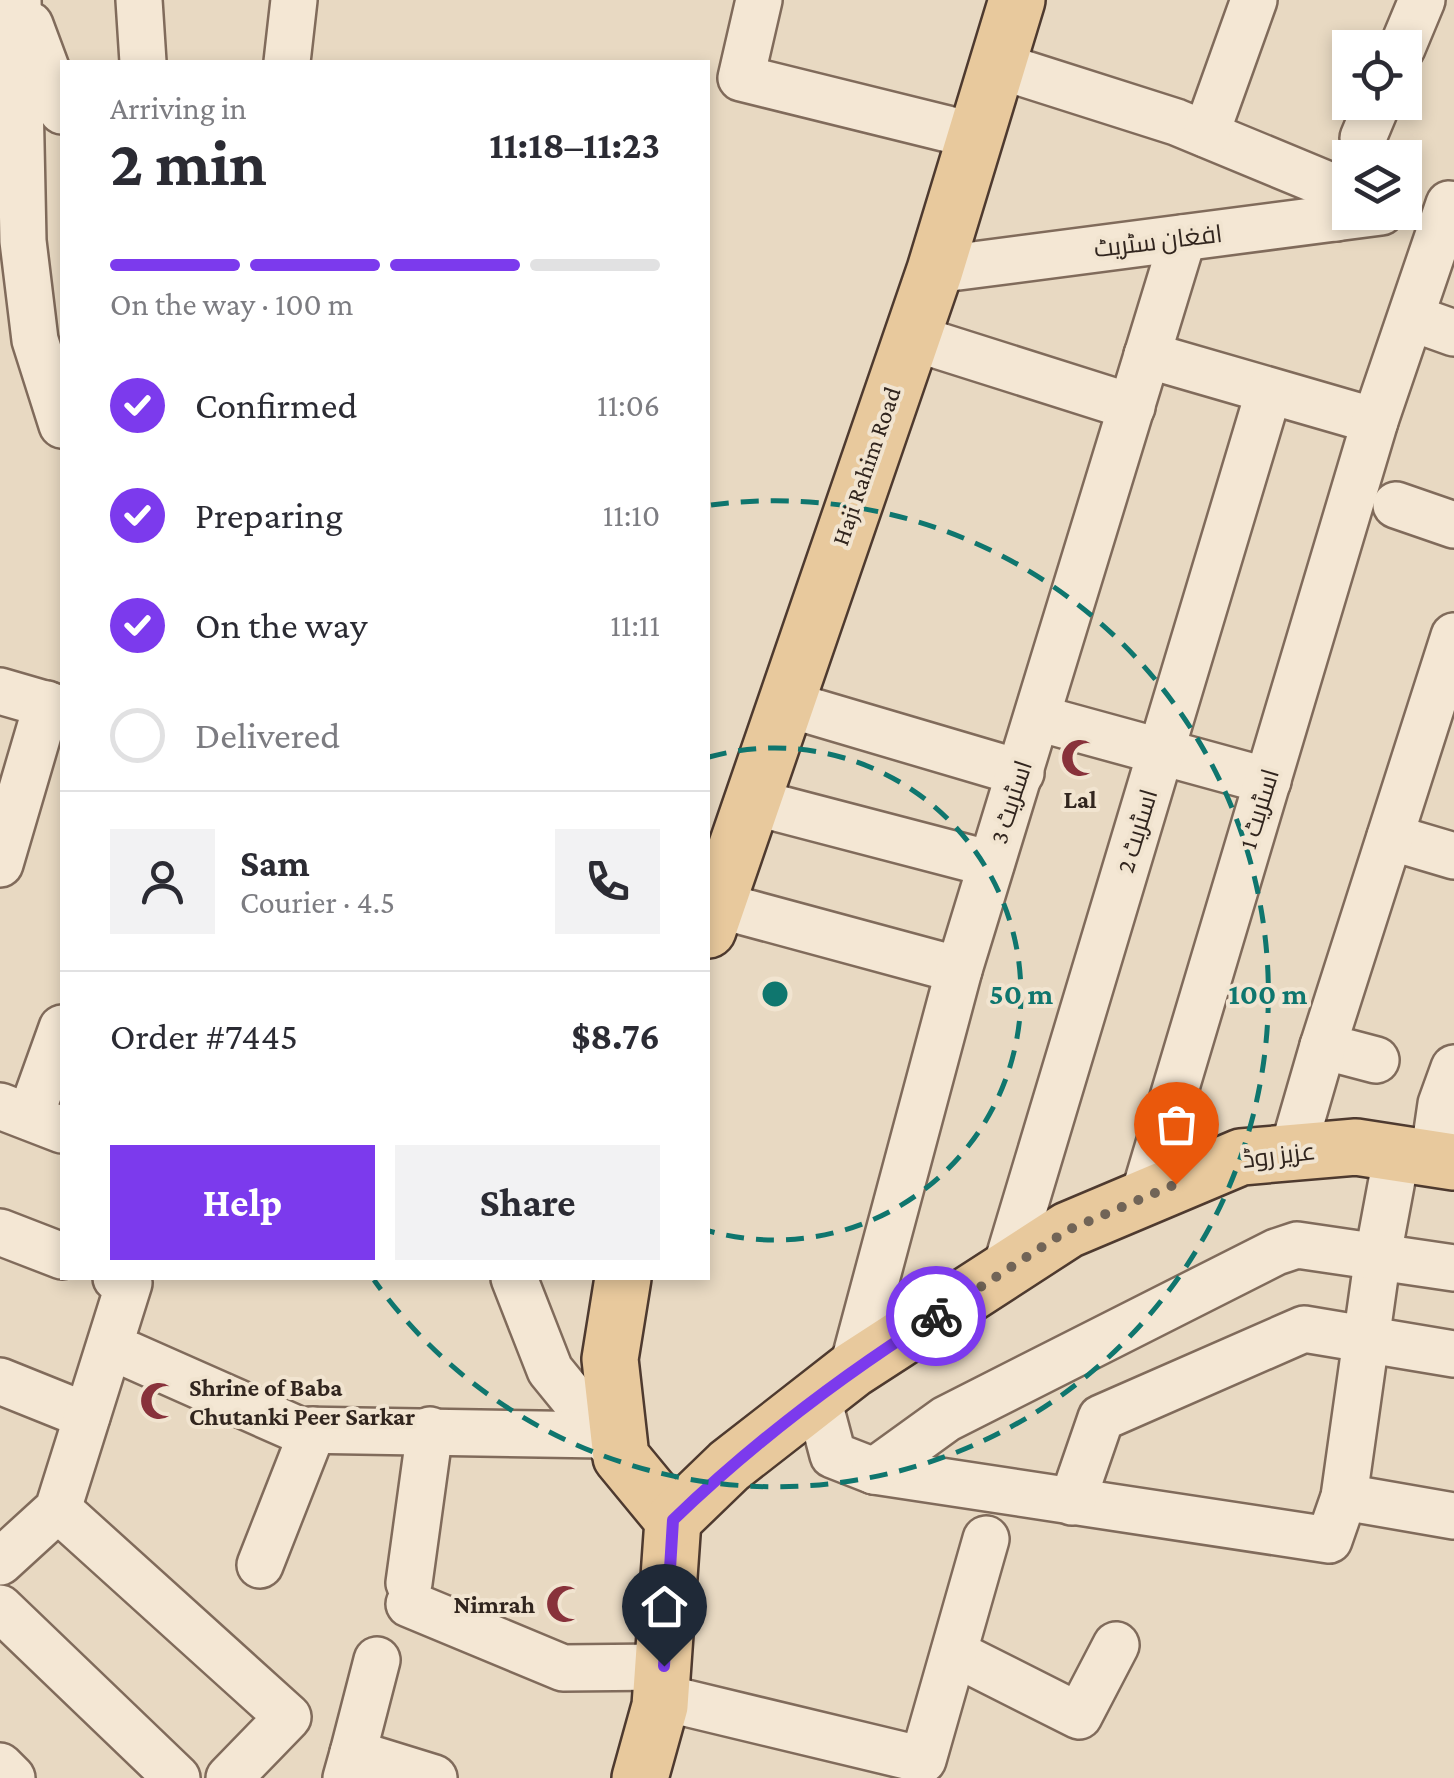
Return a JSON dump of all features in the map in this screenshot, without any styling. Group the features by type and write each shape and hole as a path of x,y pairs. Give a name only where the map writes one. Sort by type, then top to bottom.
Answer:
{"main road":[{"name":"Haji Rahim Road","path":"711,917 935,270 1018,0"},
{"name":"عزیز روڈ","path":"673,1520 730,1466 835,1382 1068,1230 1241,1156 1356,1147 1428,1158"},
{"path":"622,1280 610,1359 612,1446 673,1520 663,1682 640,1778"}],"street":[{"path":"19,0 60,106"},
{"path":"19,0 22,241 35,340 60,419"},
{"path":"139,0 143,60"},
{"path":"287,60 294,0"},
{"path":"758,0 727,62 741,78 976,136"},
{"path":"1206,134 1254,0"},
{"path":"1410,30 1422,0"},
{"path":"997,65 1176,122 1332,186"},
{"path":"1422,207 1452,203"},
{"name":"اسٹریٹ 1","path":"1143,1198 1374,421 1452,203"},
{"name":"افغان سٹریٹ","path":"935,270 1332,219"},
{"name":"اسٹریٹ 3","path":"835,1382 1184,238"},
{"path":"1412,318 1454,334"},
{"path":"911,337 1132,407"},
{"path":"1148,355 1374,421"},
{"name":"اسٹریٹ 2","path":"1005,1271 1270,391"},
{"path":"1396,505 1454,525"},
{"path":"1292,1153 1390,836 1450,659"},
{"path":"0,691 55,706 0,864"},
{"path":"784,703 1021,772"},
{"path":"1038,718 1268,781"},
{"path":"750,801 991,864"},
{"path":"1390,836 1454,856"},
{"path":"711,917 959,970"},
{"path":"31,1118 60,1034"},
{"path":"1323,1046 1376,1060"},
{"path":"835,1382 833,1455 874,1471 1329,1540 1344,1497 1378,1256 1428,1158 1454,1068"},
{"path":"0,1232 60,1255"},
{"path":"874,1471 946,1419 1276,1252 1298,1245 1454,1268"},
{"path":"0,1562 58,1509 129,1283 121,1280"},
{"path":"515,1280 550,1370 612,1446"},
{"path":"1072,1502 1101,1418 1304,1328 1454,1354"},
{"path":"130,1355 299,1430 430,1430 612,1446"},
{"path":"0,1381 87,1416"},
{"path":"260,1565 314,1430"},
{"path":"430,1430 409,1593 563,1668 663,1682 924,1760 986,1539"},
{"path":"1344,1497 1454,1516"},
{"path":"58,1509 288,1718 230,1778"},
{"path":"0,1608 177,1778"},
{"path":"954,1653 1079,1716 1116,1645"},
{"path":"378,1660 350,1766 434,1778"},
{"path":"0,1766 12,1778"}],"way so far":[{"path":"936,1316 1068,1230 1176,1184"}],"place":[{"name":"Lal","path":"1080,758"},
{"name":"Shrine of Baba Chutanki Peer Sarkar","path":"159,1401"},
{"name":"Nimrah","path":"565,1604"}],"route":[{"path":"664,1666 673,1520 730,1466 817,1395 936,1316"}]}
